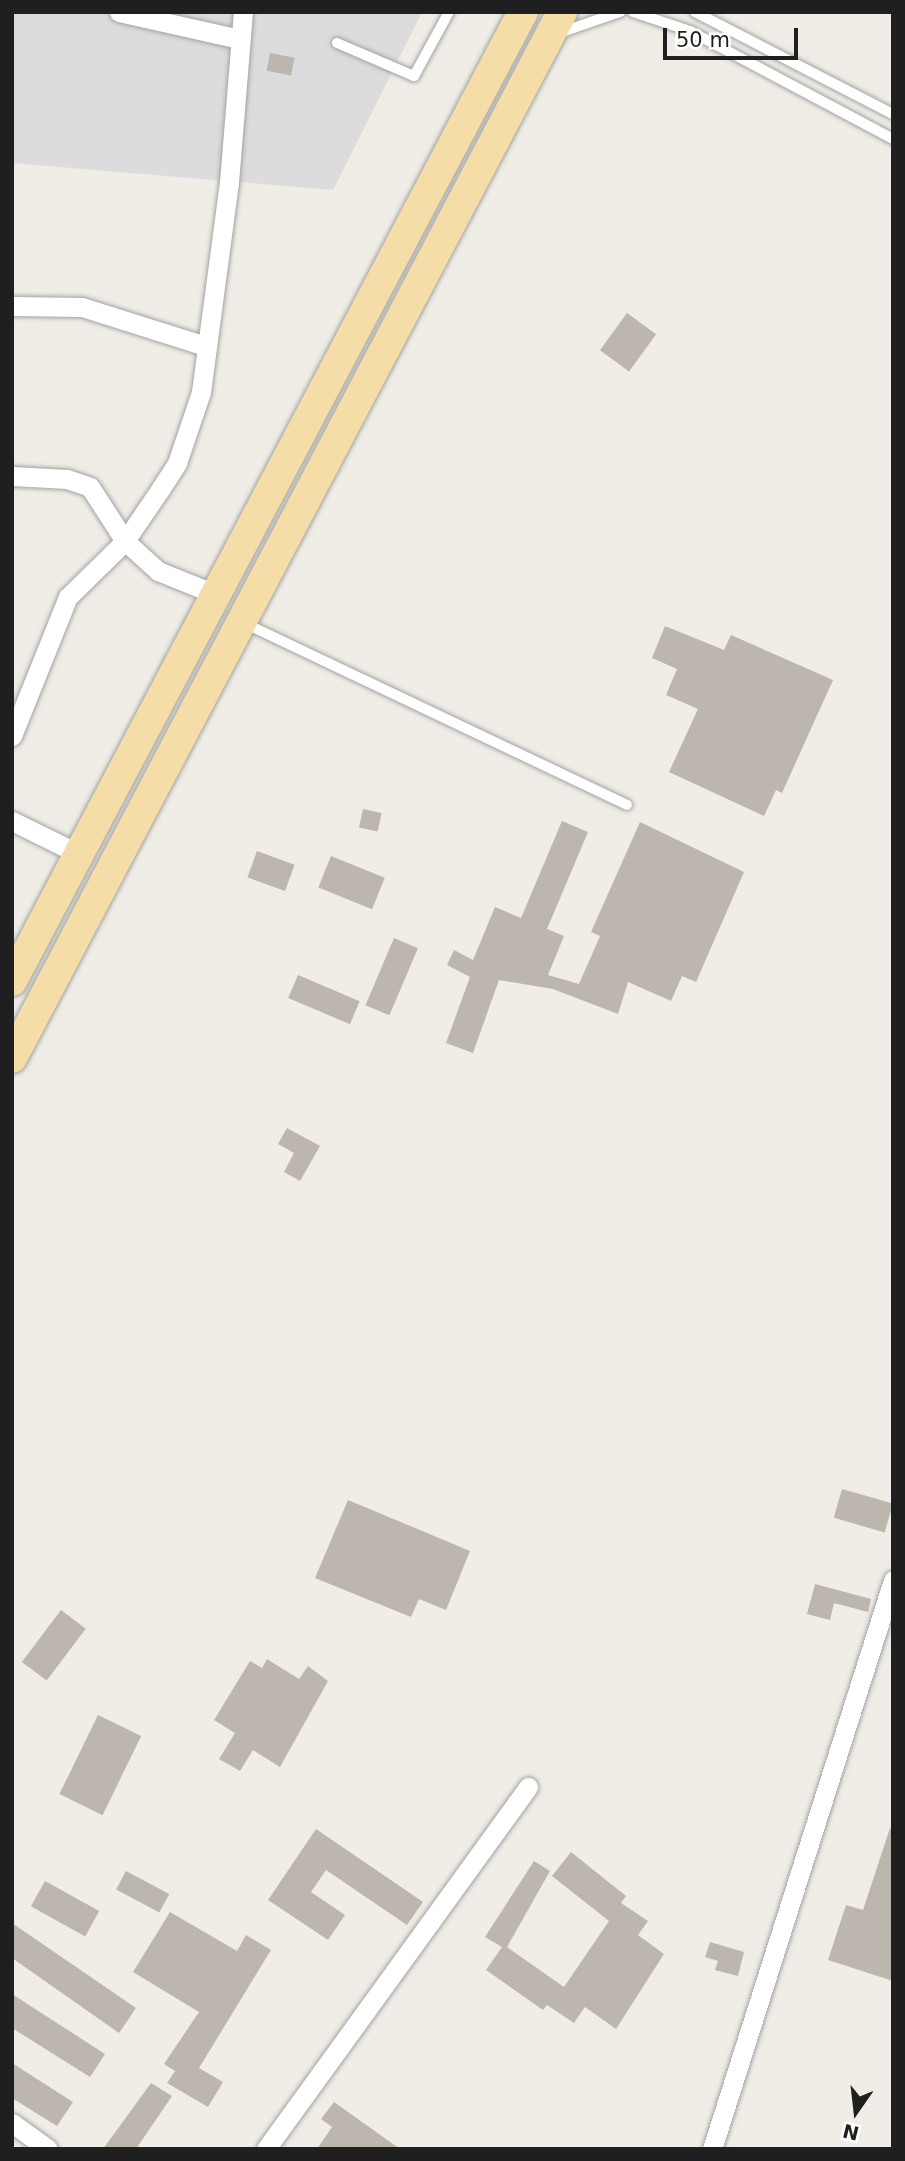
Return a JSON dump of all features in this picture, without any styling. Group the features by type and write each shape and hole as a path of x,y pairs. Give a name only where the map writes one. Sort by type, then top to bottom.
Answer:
{"main road":[{"path":"12,981 523,12"},
{"path":"12,1058 556,25"}],"street":[{"path":"119,12 156,17 240,39"},
{"path":"12,736 68,597 125,541 177,463 201,392 229,181 243,12"},
{"path":"12,306 82,307 206,346"},
{"path":"12,476 67,480 90,487 125,541 158,570 215,594"},
{"path":"12,821 79,854"},
{"path":"712,2149 893,1580"},
{"path":"266,2149 528,1787"},
{"path":"12,2123 48,2149"}],"lane":[{"path":"337,43 414,76 449,12"},
{"path":"556,25 620,12"},
{"path":"633,12 690,31 893,139"},
{"path":"695,12 893,114"},
{"path":"241,622 627,805"}],"shaded area":[{"path":"12,12 422,12 333,190 12,163"}],"building":[{"path":"270,53 295,58 291,75 267,71"},
{"path":"627,313 656,334 629,371 600,350"},
{"path":"665,626 724,650 731,635 833,680 782,793 776,790 764,816 669,772 698,709 666,695 677,669 652,658"},
{"path":"363,809 382,813 378,832 359,828"},
{"path":"562,821 588,832 547,929 564,936 548,975 579,984 600,936 591,932 640,822 744,872 696,982 682,976 671,1001 628,982 618,1014 553,989 499,980 473,1053 446,1043 470,977 447,965 454,950 473,960 495,907 521,918"},
{"path":"257,851 295,865 285,891 247,877"},
{"path":"331,856 385,878 372,909 318,888"},
{"path":"394,938 418,948 389,1015 365,1005"},
{"path":"298,975 360,1001 350,1024 288,998"},
{"path":"287,1128 320,1146 300,1181 284,1172 294,1153 278,1144"},
{"path":"842,1489 893,1504 885,1532 834,1518"},
{"path":"348,1500 470,1551 446,1610 419,1599 411,1617 315,1578"},
{"path":"815,1584 871,1599 868,1612 834,1603 830,1620 807,1614"},
{"path":"61,1610 86,1629 47,1681 22,1662"},
{"path":"267,1659 299,1679 308,1666 328,1681 280,1767 253,1750 240,1771 219,1759 235,1733 214,1720 250,1661 262,1668"},
{"path":"98,1715 141,1736 103,1815 59,1794"},
{"path":"890,1828 893,1829 893,1981 828,1960 846,1905 863,1910"},
{"path":"316,1829 423,1902 407,1925 326,1870 311,1892 345,1915 328,1940 268,1900"},
{"path":"571,1852 626,1896 621,1903 648,1921 638,1935 664,1954 616,2029 585,2007 574,2023 547,2005 543,2010 486,1970 502,1947 485,1937 534,1861 550,1871 507,1947 564,1987 609,1921 552,1876"},
{"path":"126,1871 169,1894 159,1913 116,1890"},
{"path":"45,1881 99,1911 85,1936 31,1906"},
{"path":"170,1912 237,1951 246,1935 271,1950 199,2068 223,2082 208,2107 167,2083 175,2071 164,2064 199,2012 133,1972"},
{"path":"12,1923 136,2008 119,2033 12,1958"},
{"path":"710,1942 744,1952 738,1976 715,1970 718,1961 705,1957"},
{"path":"12,1994 105,2054 90,2077 12,2028"},
{"path":"12,2063 73,2102 57,2126 12,2098"},
{"path":"151,2083 172,2096 136,2149 103,2149"},
{"path":"334,2102 400,2149 317,2149 332,2127 321,2119"}]}
